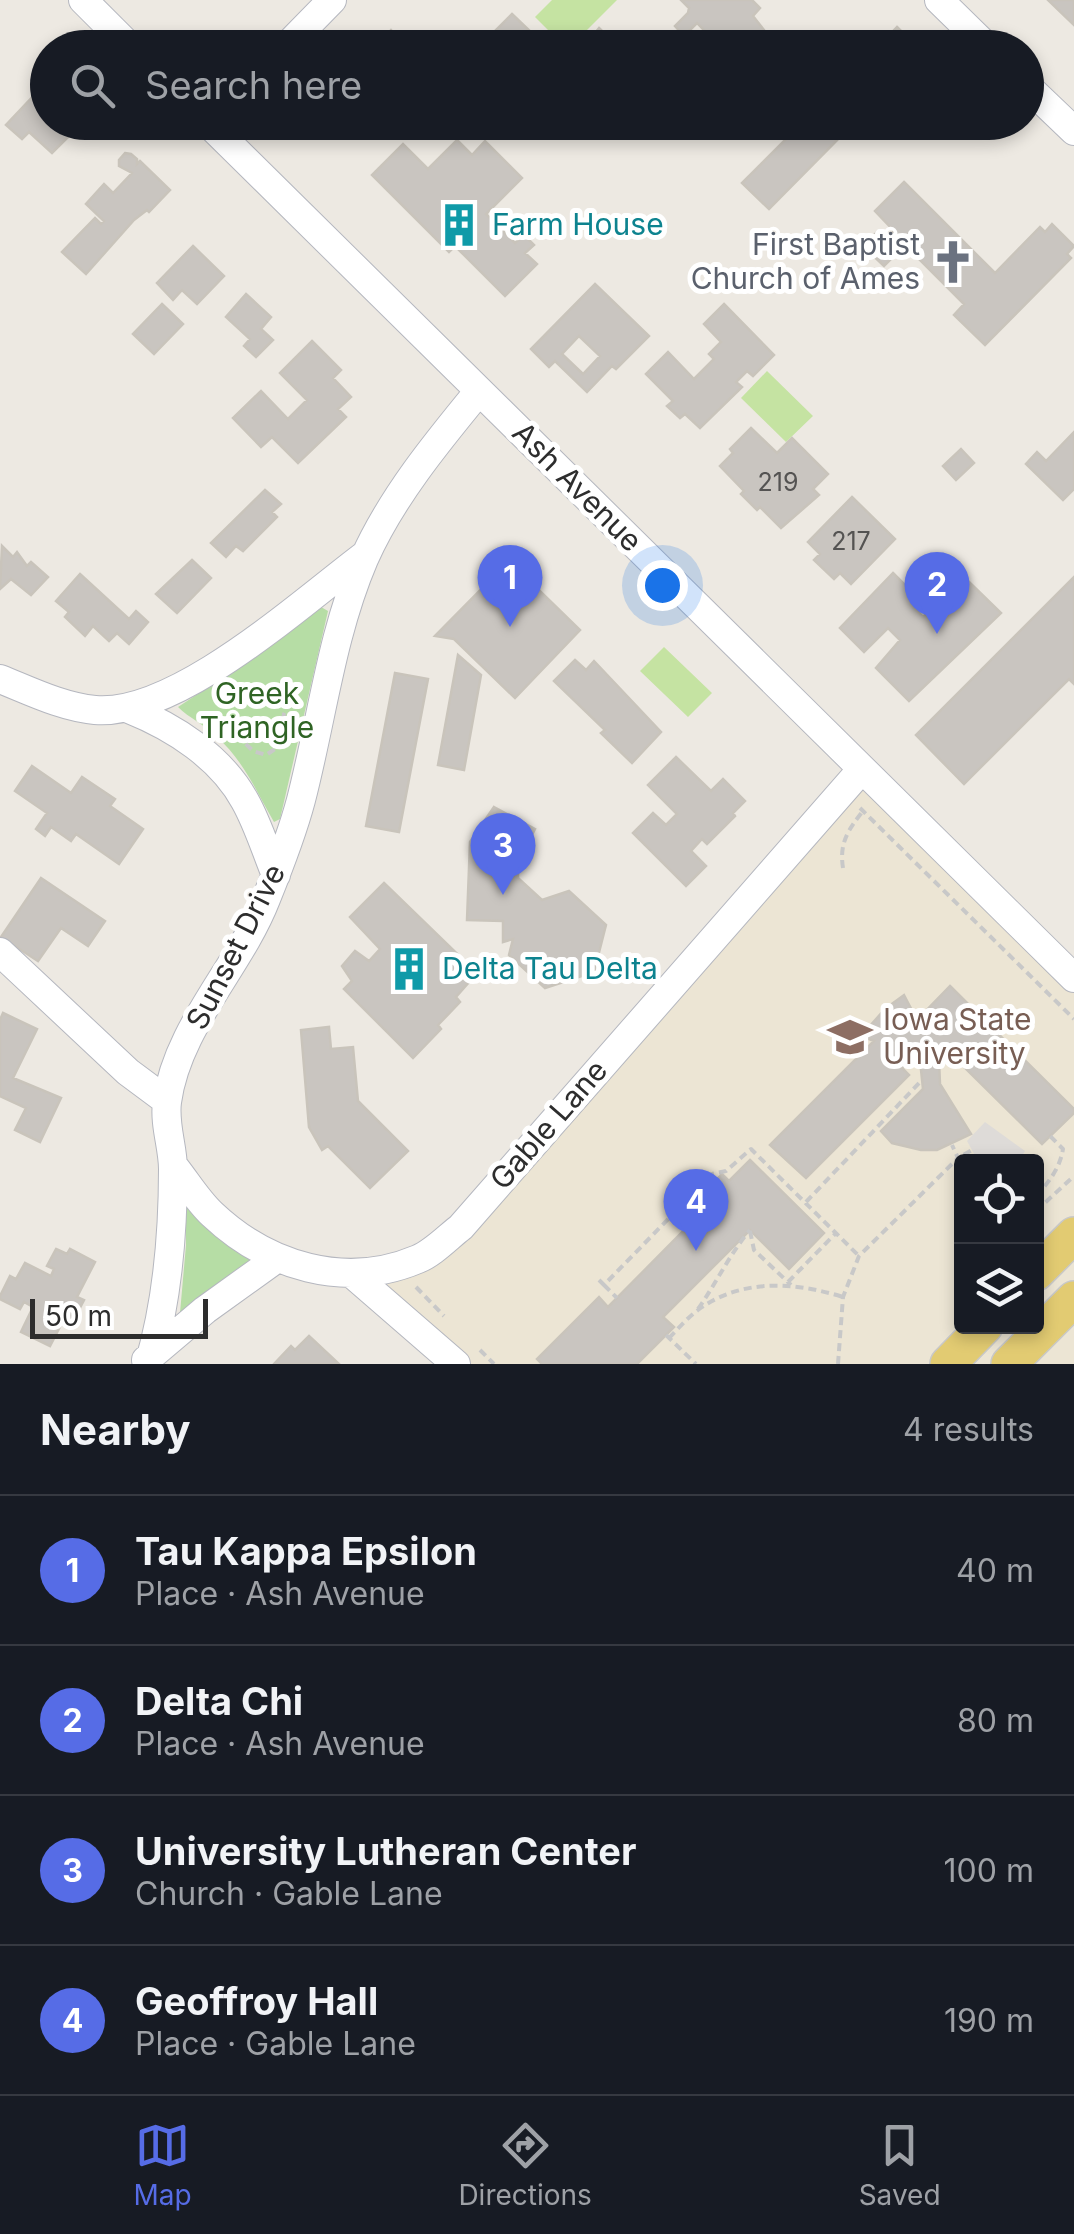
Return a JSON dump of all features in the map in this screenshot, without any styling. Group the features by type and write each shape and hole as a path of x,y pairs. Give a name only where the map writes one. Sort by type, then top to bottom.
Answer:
{"main road":[{"path":"1044,1266 1074,1235"},
{"path":"1009,1364 1074,1299"},
{"path":"948,1364 976,1334"}],"street":[{"path":"83,0 113,30"},
{"path":"303,30 332,0"},
{"path":"939,0 970,30"},
{"path":"1044,102 1074,131"},
{"name":"Ash Avenue","path":"227,140 1074,978"},
{"name":"Sunset Drive","path":"147,1361 165,1280 173,1166 166,1134 167,1102 180,1059 248,937 276,875 301,800 340,626 366,554 428,455 479,391"},
{"path":"0,679 68,705 95,710 129,709 159,698 220,662 366,554"},
{"path":"129,709 165,724 220,768 245,800 276,875"},
{"name":"Gable Lane","path":"173,1166 210,1212 241,1239 276,1259 326,1273 351,1273 381,1271 421,1258 461,1227 862,769"},
{"path":"0,952 128,1072 167,1102"},
{"path":"147,1361 205,1310 276,1259"},
{"path":"351,1273 463,1353"}],"path":[{"path":"221,692 247,684 288,704"},
{"path":"187,739 204,717 234,729 253,751 266,755 278,747 293,697"},
{"path":"854,802 1074,1018"},
{"path":"843,868 840,852 847,831 863,811"},
{"path":"806,1202 922,1080"},
{"path":"1044,1188 1062,1158 1063,1149 1050,1136"},
{"path":"952,1144 957,1154"},
{"path":"618,1298 601,1283 712,1174 726,1171 750,1150 859,1256"},
{"path":"967,1154 972,1150"},
{"path":"838,1364 843,1297 859,1256 954,1166"},
{"path":"1044,1206 1074,1176"},
{"path":"696,1364 668,1337 698,1310 722,1274 728,1257 750,1230 754,1250 789,1284"},
{"path":"789,1284 837,1232"},
{"path":"400,1265 456,1328"},
{"path":"698,1310 738,1290 789,1284 843,1297"},
{"path":"463,1353 494,1364"}],"shaded area":[{"name":"Iowa State University","path":"862,769 1074,978 1074,1364 456,1364 351,1273 421,1258"},
{"path":"985,1122 1025,1151 974,1154 967,1141"}],"green space":[{"path":"552,0 617,0 587,30 548,30 535,17"},
{"path":"767,371 813,416 786,442 741,398"},
{"name":"Greek Triangle","path":"321,607 328,611 280,819 274,822 226,746 178,707 275,643"},
{"path":"664,647 712,693 688,717 640,671"},
{"path":"185,1202 253,1259 184,1315 180,1313"}],"building":[{"path":"681,0 752,0 760,8 753,16 764,30 704,30 697,23 690,30 679,30 675,26 689,8"},
{"path":"1048,0 1074,0 1074,25"},
{"path":"512,14 529,30 496,30"},
{"path":"30,100 30,133 22,139 6,125"},
{"path":"38,140 65,140 52,153"},
{"name":"Farm House","path":"457,140 472,155 485,141 522,178 486,214 515,243 524,235 534,245 525,253 537,264 505,296 455,246 449,252 372,175 403,144 428,169"},
{"path":"785,140 837,140 769,209 742,183"},
{"path":"125,153 137,159 137,164 140,161 170,190 149,212 134,220 86,274 62,252 95,218 101,224 104,221 86,204 104,184 113,193 132,173 119,166"},
{"name":"First Baptist Church of Ames","path":"904,182 995,273 1040,227 1045,232 1052,224 1074,246 1067,254 1071,258 985,345 954,315 964,304 905,245 884,266 863,246 877,232 885,240 894,231 875,211"},
{"path":"193,246 224,276 197,304 182,290 173,300 157,283"},
{"path":"595,284 649,336 587,392 555,361 549,367 531,349","holes":["579,336 600,356 583,374 562,354"]},
{"path":"246,294 271,317 261,329 273,340 256,357 244,346 250,339 226,317"},
{"path":"162,304 183,324 154,354 133,334"},
{"path":"724,304 774,355 753,376 747,371 736,382 742,387 700,428 685,414 680,418 667,406 673,401 646,374 668,352 694,379 714,359 709,354 721,342 704,324"},
{"path":"312,341 341,370 333,378 351,397 338,409 346,417 298,463 272,437 261,447 233,418 261,391 288,419 307,400 280,373"},
{"path":"751,428 777,453 792,438 828,474 813,489 819,495 781,528 741,494 744,491 720,466"},
{"path":"1074,432 1074,489 1063,500 1026,464 1037,452 1046,461"},
{"path":"961,449 974,463 956,480 943,466"},
{"path":"265,490 281,504 272,512 277,517 243,551 236,546 226,557 211,543"},
{"path":"852,497 895,539 851,584 840,573 834,579 814,560 820,554 808,542"},
{"path":"2,546 13,557 17,552 27,566 31,562 48,577 31,595 11,579 0,589"},
{"path":"192,560 211,578 177,613 156,594"},
{"path":"509,561 580,630 515,698 454,639 435,636"},
{"path":"893,573 918,598 911,605 923,617 963,576 1001,613 909,701 876,668 900,640 888,628 864,652 840,628"},
{"path":"80,574 129,619 136,611 148,622 129,644 117,633 109,641 93,626 85,636 65,617 69,612 56,601"},
{"path":"1074,577 1074,684 1069,679 964,784 916,735"},
{"path":"458,655 481,675 464,770 438,765"},
{"path":"575,660 586,670 594,661 661,732 632,763 601,733 605,730 554,681"},
{"path":"395,673 428,679 399,832 366,826"},
{"path":"676,757 711,791 723,779 745,801 707,844 702,839 691,851 706,866 686,886 633,833 653,813 666,825 677,814 648,785"},
{"path":"32,766 71,793 82,777 115,799 110,806 143,829 119,864 76,834 71,841 51,827 45,836 36,829 47,813 15,791"},
{"path":"494,807 535,829 518,862 518,878 542,900 569,891 606,925 594,972 545,988 509,955 513,939 503,942 503,921 467,920 470,842"},
{"path":"41,878 105,921 88,946 61,928 38,961 1,937"},
{"name":"Delta Tau Delta","path":"384,883 477,973 456,997 460,1002 438,1025 441,1029 413,1058 344,989 352,981 342,966 355,951 369,961 380,949 350,917"},
{"path":"950,986 1074,1109 1042,1144 948,1051 939,1060 940,1084 971,1134 937,1150 892,1143 881,1131 923,1089 919,1050 902,1068 909,1075 806,1178 770,1145 874,1041 861,1036 885,1009 904,995 917,1020"},
{"path":"3,1013 37,1029 13,1078 61,1098 40,1142 15,1130 26,1108 0,1096"},
{"path":"329,1027 331,1049 353,1047 358,1101 408,1151 370,1188 328,1146 322,1150 309,1127 301,1030"},
{"path":"750,1160 824,1233 789,1269 750,1230 663,1317 674,1327 637,1364 542,1364 537,1359 599,1297 608,1307 706,1208 697,1200 722,1174 729,1181"},
{"path":"56,1249 67,1254 70,1249 95,1262 77,1297 84,1300 73,1321 65,1317 50,1346 21,1332 33,1307 24,1302 20,1309 0,1296 10,1276 16,1279 25,1263 51,1276 54,1269 47,1266"},
{"path":"309,1336 339,1364 274,1364 291,1346 295,1350"}],"place":[{"name":"Farm House","path":"459,225"},
{"name":"First Baptist Church of Ames","path":"953,262"},
{"name":"Tau Kappa Epsilon","path":"510,627"},
{"name":"Delta Chi","path":"937,634"},
{"name":"University Lutheran Center","path":"503,895"},
{"name":"Delta Tau Delta","path":"409,969"},
{"name":"Iowa State University","path":"850,1037"},
{"name":"Geoffroy Hall","path":"696,1251"}]}
